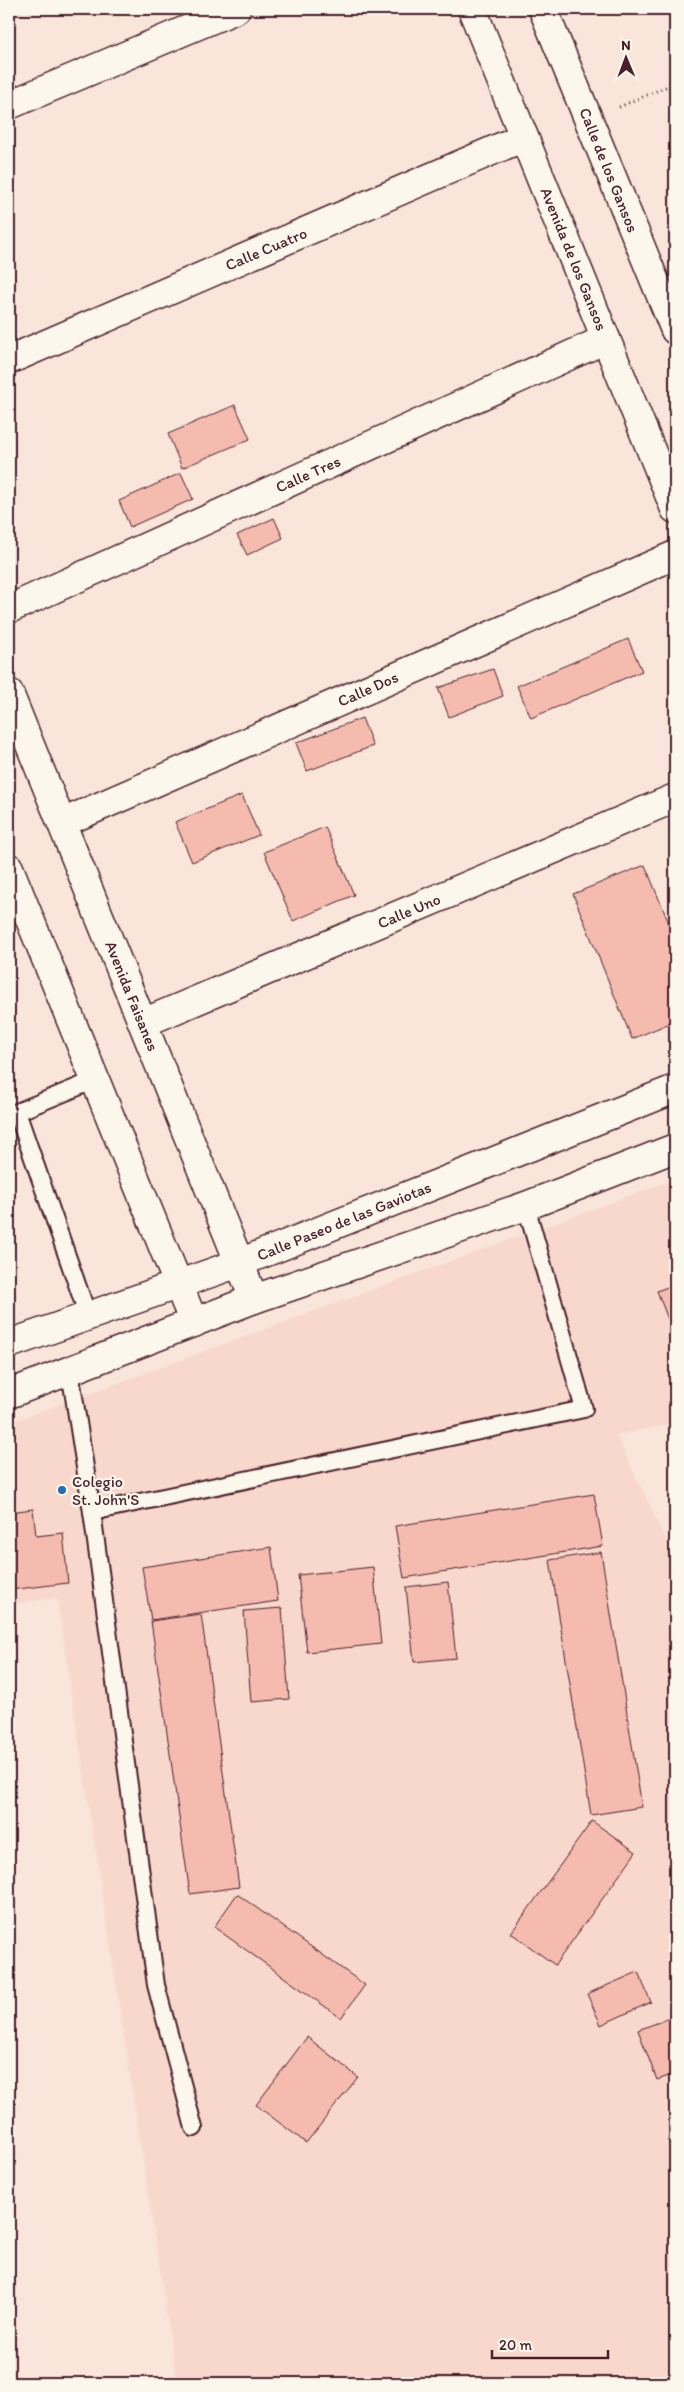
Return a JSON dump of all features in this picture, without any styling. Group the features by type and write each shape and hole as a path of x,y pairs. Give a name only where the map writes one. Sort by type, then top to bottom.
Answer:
{"street":[{"path":"9,105 236,9"},
{"name":"Avenida de los Gansos","path":"472,9 675,509"},
{"name":"Calle de los Gansos","path":"543,9 675,330"},
{"name":"Calle Cuatro","path":"9,360 524,138"},
{"name":"Calle Tres","path":"9,609 606,338"},
{"name":"Calle Dos","path":"62,823 675,555"},
{"name":"Avenida Faisanes","path":"9,693 254,1299"},
{"name":"Calle Uno","path":"142,1023 675,798"},
{"path":"9,868 15,900 95,1080 194,1323"},
{"name":"Calle Paseo de las Gaviotas","path":"9,1344 239,1263 675,1089"},
{"path":"9,1394 70,1372 254,1299 526,1206 675,1148"}],"lane":[{"path":"88,1316 17,1112 95,1080"},
{"path":"92,1512 584,1409 526,1206"},
{"path":"70,1372 92,1512 156,1985 194,2128"}],"path":[{"path":"589,120 675,83"}],"shaded area":[{"path":"675,1179 675,1423 616,1435 675,1559 675,2383 177,2383 57,1598 9,1604 9,1423"}],"building":[{"path":"235,405 250,439 182,468 168,434"},
{"path":"181,473 193,499 130,527 119,501"},
{"path":"274,518 283,538 247,555 237,535"},
{"path":"628,639 642,671 531,718 517,686"},
{"path":"493,669 503,696 449,717 438,688"},
{"path":"362,718 373,746 307,771 296,743"},
{"path":"242,795 259,835 192,862 175,822"},
{"path":"325,827 354,895 293,921 264,852"},
{"path":"645,865 675,938 675,1021 632,1039 573,894"},
{"path":"675,1284 675,1337 657,1291"},
{"path":"594,1494 603,1546 404,1578 395,1526"},
{"path":"33,1509 36,1536 63,1533 68,1583 9,1590 9,1512"},
{"path":"271,1547 278,1601 151,1620 142,1567"},
{"path":"601,1552 642,1807 591,1815 550,1560"},
{"path":"373,1567 381,1644 307,1652 298,1575"},
{"path":"448,1582 456,1658 414,1662 406,1587"},
{"path":"282,1608 289,1699 251,1702 244,1611"},
{"path":"201,1614 239,1887 190,1894 151,1621"},
{"path":"592,1821 636,1852 555,1965 511,1933"},
{"path":"237,1894 365,1985 341,2018 214,1927"},
{"path":"638,1972 651,2002 601,2025 587,1994"},
{"path":"675,2016 675,2074 657,2080 638,2030"},
{"path":"307,2037 358,2077 306,2143 256,2105"}],"place":[{"name":"Colegio St. John'S","path":"62,1490"}]}
